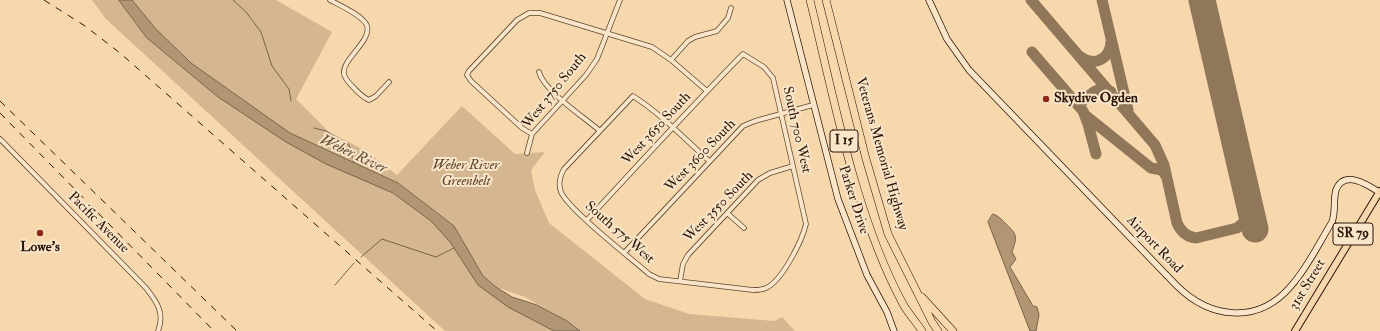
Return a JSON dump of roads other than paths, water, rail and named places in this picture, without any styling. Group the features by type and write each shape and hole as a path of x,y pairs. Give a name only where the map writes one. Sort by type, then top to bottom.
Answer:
{"highway":[{"name":"Veterans Memorial Highway","path":"810,0 849,161 872,232 890,278 904,305 922,331"},
{"name":"Veterans Memorial Highway","path":"826,0 866,159 888,234 916,291 938,331"},
{"path":"916,291 952,331"},
{"path":"904,305 918,331"}],"main road":[{"name":"31st Street","path":"1295,331 1379,191"}],"street":[{"path":"330,0 363,19 367,26 367,34 345,67 344,74 347,81 363,98 369,100 376,96 389,82"},
{"name":"West 3750 South","path":"527,153 532,134 586,75 597,58 620,0"},
{"name":"Parker Drive","path":"787,0 838,198 851,237 894,331"},
{"name":"Airport Road","path":"929,0 946,39 969,70 1176,285 1198,304 1225,313 1255,310 1272,302 1292,286 1332,222 1336,213 1336,190 1340,185 1345,181 1353,179 1379,191"},
{"path":"671,60 688,41 694,37 717,31 728,18 731,8"},
{"path":"532,134 522,128 471,81 468,76 469,71 517,20 529,13 540,13 652,47 671,60 707,91"},
{"name":"West 3650 South","path":"587,220 743,54"},
{"name":"South 700 West","path":"743,54 764,67 773,78 806,224 803,235 778,279 766,288"},
{"path":"538,72 541,80 600,131 633,96 649,106 709,161"},
{"name":"West 3600 South","path":"624,253 742,126 813,105"},
{"name":"South 575 West","path":"600,131 564,169 560,178 560,192 567,202 649,274 659,279 753,290 766,288"},
{"name":"Pacific Avenue","path":"0,139 146,288 159,305 162,321 158,331"},
{"name":"West 3550 South","path":"680,281 683,264 688,255 758,180 770,172 793,166"},
{"path":"727,213 744,228"}],"waterway":[{"path":"233,0 246,12 261,32 272,66 289,89 291,101"},
{"name":"Weber River","path":"314,128 326,131 349,145 354,163"},
{"path":"361,257 382,239 436,257 454,248"},
{"path":"335,285 354,263"}],"railway":[{"path":"44,0 85,26 120,53 437,331"},
{"path":"0,101 237,331"},
{"path":"0,113 214,331"}],"place":[{"name":"Skydive Ogden","path":"1046,99"},
{"name":"Lowe's","path":"40,233"}],"park label":[{"name":"Weber River Greenbelt","path":"466,174"}]}
